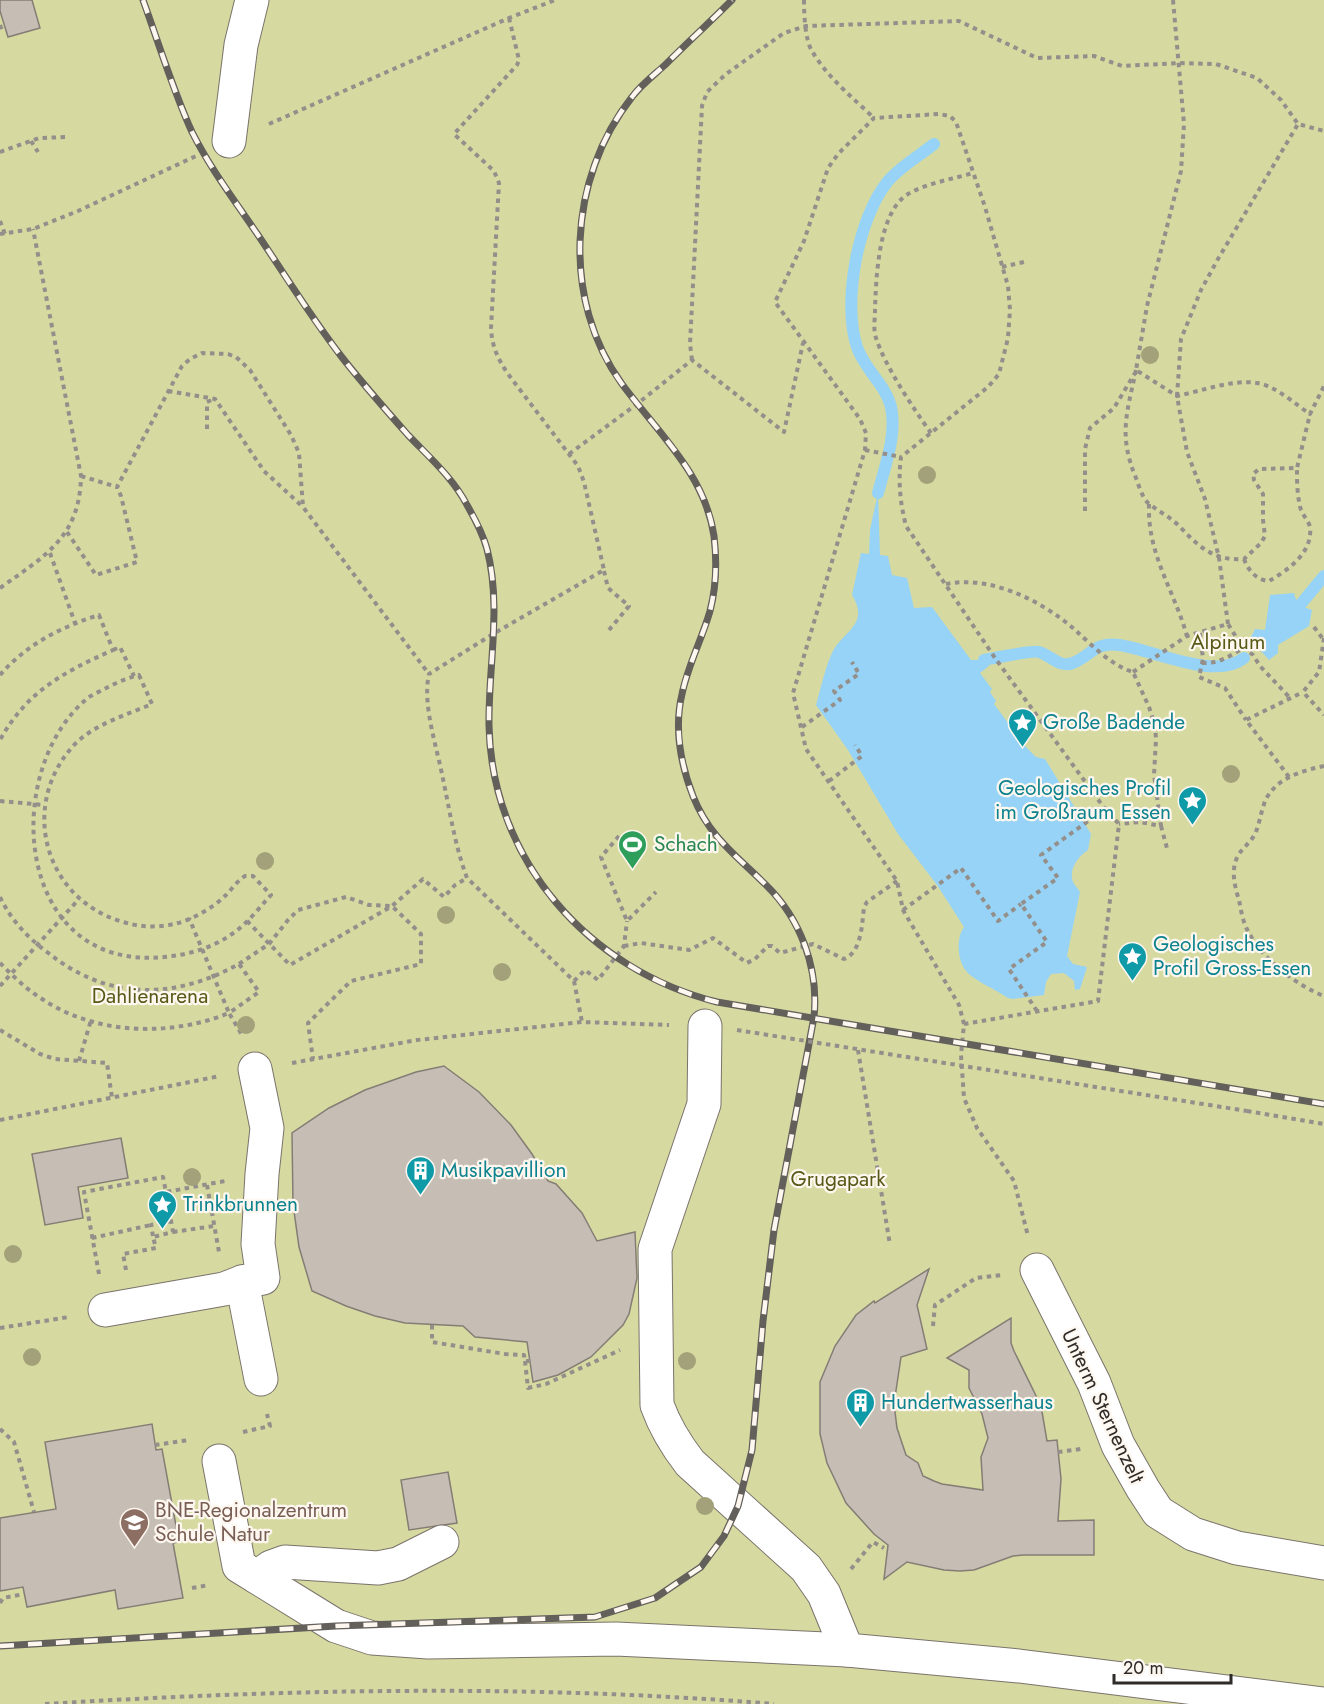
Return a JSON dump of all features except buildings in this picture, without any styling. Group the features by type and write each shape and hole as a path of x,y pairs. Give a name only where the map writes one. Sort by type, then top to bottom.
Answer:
{"lane":[{"path":"229,141 241,45 252,0"},
{"path":"721,1028 704,1104 655,1249 657,1405 664,1424 690,1463 806,1568 824,1594 847,1650"},
{"path":"119,1307 263,1278 258,1244 267,1128 255,1069"},
{"name":"Unterm Sternenzelt","path":"1037,1270 1094,1383 1118,1444 1158,1512 1193,1534 1237,1548 1324,1563"},
{"path":"233,1285 261,1379"},
{"path":"219,1461 239,1566 336,1626 372,1638 428,1642 616,1639 847,1650 1019,1666 1322,1704"},
{"path":"257,1577 271,1567 285,1562 378,1568 398,1564 442,1542"}],"path":[{"path":"457,42 555,0"},
{"path":"804,0 811,50 835,79 874,118"},
{"path":"1173,0 1184,123 1181,171 1147,306 1126,422 1127,457 1149,504 1174,520 1196,543 1219,558 1244,559 1265,536 1263,494 1253,474 1258,469 1297,468"},
{"path":"509,18 519,60 517,65 454,134 494,171 499,183 492,345 508,374 578,466 584,482 608,588 629,606 609,630"},
{"path":"803,342 784,432 692,360 690,344 702,106 707,92 726,74 784,33 806,26 959,21 1037,58 1094,56 1122,66 1216,64 1257,78 1281,100 1298,124 1324,131"},
{"path":"933,1326 935,1305 976,1278 1037,1270 1014,1181 977,1128 964,1098 961,1055 964,1024 959,1005 903,910 897,881 806,749 793,693 865,450 866,433 845,396 775,302 804,241 828,168 838,154 874,118 939,114 950,116 956,122 1008,286 1010,310 1008,338 999,374 988,387 902,458 899,490 906,526 995,658 1119,824 1098,1001 964,1024"},
{"path":"1291,699 1244,647 1228,624 1219,558 1205,499 1187,452 1177,396 1180,339 1186,324 1218,259 1298,124"},
{"path":"0,152 39,138 68,137"},
{"path":"31,141 38,152"},
{"path":"931,433 897,379 875,335 876,282 883,239 894,207 907,195 973,173"},
{"path":"0,220 5,234"},
{"path":"0,588 50,553 67,532 81,495 81,476 33,229"},
{"path":"1002,267 1028,261"},
{"path":"117,487 182,366 202,353 228,354 250,370 291,435 299,453 303,507"},
{"path":"569,454 692,360"},
{"path":"1136,370 1177,396 1234,384 1258,383 1276,391 1310,414"},
{"path":"1085,511 1085,449 1090,428 1114,408 1136,370"},
{"path":"1244,559 1247,568 1257,577 1269,581 1288,570 1305,551 1310,529 1300,508 1297,468 1310,414 1324,386"},
{"path":"168,391 215,399 264,471 303,507 429,674"},
{"path":"207,429 207,402 215,399"},
{"path":"865,450 902,458"},
{"path":"67,532 96,575 137,562 117,487 81,476"},
{"path":"1149,504 1152,542 1159,566 1176,603 1187,636"},
{"path":"50,553 75,623"},
{"path":"582,1022 574,981 467,878 461,861 426,686 429,674 604,570"},
{"path":"945,584 961,580 971,581 987,584 1020,596 1052,613 1120,666 1132,672 1155,725 1154,775 1161,826 1168,852"},
{"path":"0,675 15,658 47,636 99,615 113,650"},
{"path":"1132,672 1187,636 1228,624"},
{"path":"1246,720 1303,692 1319,672 1324,639 1314,627"},
{"path":"1200,633 1199,677 1225,688 1289,777"},
{"path":"0,740 12,718 39,690 76,667 120,646 134,676"},
{"path":"1201,665 1226,659 1244,647"},
{"path":"802,727 840,700 834,691 859,674 852,662"},
{"path":"50,914 85,942 100,950 125,957 151,958 203,949 233,933 271,895 250,875 238,880 225,896 207,910 176,924 154,927 134,926 105,916 79,899 65,883 48,851 44,805 54,776 61,762 76,743 92,731 152,704 139,675 75,705"},
{"path":"1303,692 1323,712"},
{"path":"829,781 862,756 855,745"},
{"path":"1324,766 1294,773 1279,783 1266,799 1254,836 1237,856 1234,869 1235,887 1246,930 1264,954 1287,974 1324,996"},
{"path":"14,814 17,793"},
{"path":"0,801 44,805"},
{"path":"903,910 961,868 998,921 1058,878 1041,855 1105,808"},
{"path":"1119,824 1140,822 1161,826"},
{"path":"574,981 585,970 598,980 624,946 627,921 601,857 619,836"},
{"path":"247,920 290,965 392,906 423,879 444,897 455,885 467,878"},
{"path":"624,946 641,943 689,950 713,938 747,963 755,959 768,946 772,946 780,953 813,944 844,959 852,954 858,942 864,907 867,902 897,881"},
{"path":"627,921 656,892"},
{"path":"0,897 23,933 66,968 96,981 123,988 176,988 215,977 269,944 298,910 346,897 369,905 392,906 421,934 421,964 351,981 308,1023 313,1059"},
{"path":"0,986 79,899"},
{"path":"1021,904 1047,942 1009,969 1036,1011"},
{"path":"189,918 229,1013 251,1053 255,1069"},
{"path":"0,963 44,1001 91,1020 116,1027 153,1029 198,1023 229,1013 260,992 239,964"},
{"path":"79,1061 91,1020"},
{"path":"0,1120 255,1069 417,1040 582,1022 721,1028 1324,1124"},
{"path":"0,1030 40,1054 55,1059 107,1063 112,1098"},
{"path":"858,1050 890,1245"},
{"path":"166,1192 262,1174"},
{"path":"119,1307 92,1238 84,1192 163,1177 173,1233"},
{"path":"207,1185 214,1226 233,1285"},
{"path":"92,1238 171,1221"},
{"path":"119,1307 123,1254 156,1248 151,1225"},
{"path":"153,1236 214,1226"},
{"path":"0,1328 64,1317"},
{"path":"432,1325 432,1342 524,1355 527,1361 528,1388 546,1384 628,1345 656,1345"},
{"path":"0,1428 14,1442 34,1512"},
{"path":"155,1445 188,1440"},
{"path":"852,1568 873,1542 884,1548"},
{"path":"0,1603 3,1598 24,1594"},
{"path":"45,1704 201,1695 541,1691 689,1697 774,1704"}],"green space":[{"name":"Grugapark","path":"0,0 1324,0 1324,1704 0,1704"}],"water":[{"path":"878,493 880,555 888,556 892,575 907,578 914,608 932,607 971,660 984,660 989,666 980,673 992,689 990,692 996,701 994,704 1026,747 1036,757 1045,759 1091,834 1088,850 1077,860 1072,874 1074,884 1080,892 1067,956 1073,964 1087,967 1080,989 1075,990 1074,981 1064,973 1051,974 1046,982 1044,995 1013,999 980,982 967,972 961,962 959,950 961,932 964,927 937,885 898,834 848,750 816,705 833,651 857,620 857,605 852,595 861,553 869,554 870,530"},
{"path":"1294,593 1300,604 1312,610 1309,626 1278,645 1278,653 1269,660 1250,639 1255,629 1265,630 1270,595"}],"waterway":[{"path":"878,493 889,450 892,428 891,407 857,347 851,307 852,284 861,238 877,197 893,176 934,144"},
{"path":"1300,605 1324,576"},
{"path":"984,660 1039,652 1060,663 1068,664 1104,645 1119,645 1201,665 1232,664 1244,658"}],"railway":[{"path":"143,0 185,116 215,171 330,341 382,406 448,477 461,495 478,527 487,549 494,593 489,704 494,775 508,822 529,864 556,903 589,936 628,964 671,986 717,1002 1324,1104"},
{"path":"0,1646 336,1626 595,1617 655,1598 701,1567 724,1536 738,1506 752,1450 763,1321 774,1230 814,1017 814,981 805,946 789,913 766,885 715,835 700,810 689,784 680,746 680,707 688,673 707,621 714,593 714,536 701,493 690,474 665,437 622,384 602,351 589,315 581,278 580,239 585,201 595,164 611,129 639,88 732,0"}],"place":[{"name":"Große Badende","path":"1022,748"},
{"name":"Geologisches Profil im Großraum Essen","path":"1192,826"},
{"name":"Schach","path":"633,870"},
{"name":"Geologisches Profil Gross-Essen","path":"1132,982"},
{"name":"Musikpavillion","path":"420,1196"},
{"name":"Trinkbrunnen","path":"162,1230"},
{"name":"Hundertwasserhaus","path":"860,1428"},
{"name":"BNE-Regionalzentrum Schule Natur","path":"134,1548"}],"park label":[{"name":"Alpinum","path":"1228,642"},
{"name":"Dahlienarena","path":"150,996"}]}
